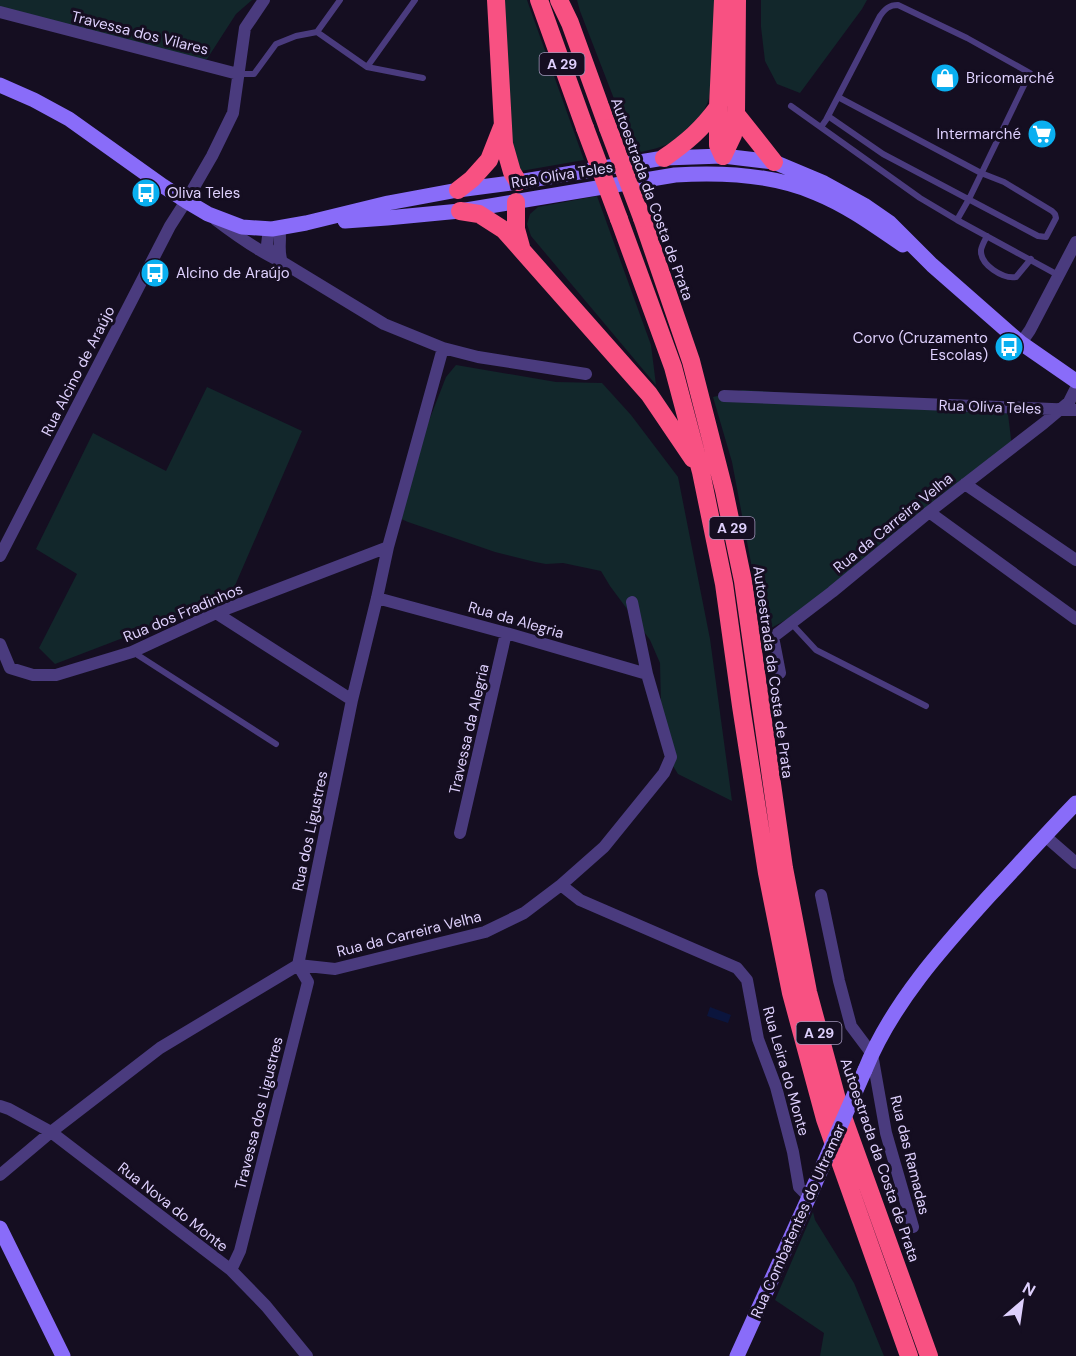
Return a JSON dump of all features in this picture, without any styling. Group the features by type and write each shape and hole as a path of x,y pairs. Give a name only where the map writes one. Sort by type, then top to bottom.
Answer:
{"highway":[{"path":"496,0 504,144 520,190 516,229 522,251"},
{"name":"A 29","path":"539,0 673,368 701,472 724,584 767,873 791,993 825,1119 909,1356"},
{"name":"Autoestrada da Costa de Prata","path":"559,0 570,23 642,218 691,361 724,490 743,581 784,868 808,992 838,1103 929,1356"},
{"path":"567,0 570,23"},
{"path":"723,0 718,107 718,145 723,156"},
{"path":"723,156 733,135 736,114 737,0"},
{"path":"664,158 689,140 718,107"},
{"path":"736,114 774,162"},
{"path":"458,190 472,179 489,160 504,123"},
{"path":"460,211 479,214 504,230 649,394 701,472"}],"main road":[{"name":"Rua Oliva Teles","path":"0,85 69,119 154,180 208,214 242,227 274,228 306,223 388,203 458,190 520,190 555,195 675,175 702,173 740,175 787,183 817,193 858,215 932,265"},
{"name":"Rua Oliva Teles","path":"306,223 460,211 550,177 664,158 723,156 774,162 824,183 864,205 890,223 932,265 1021,343 1076,381"},
{"path":"702,173 723,156 740,175"},
{"name":"Rua Combatentes do Ultramar","path":"737,1356 872,1054 896,1012 953,936 1076,803"},
{"path":"0,1228 63,1356"}],"street":[{"name":"Rua Alcino de Araújo","path":"0,556 170,226 212,156 233,114 245,28 264,0"},
{"name":"Travessa dos Vilares","path":"0,12 238,74"},
{"name":"Rua Oliva Teles","path":"208,214 236,236 384,324 443,348 477,357 586,374"},
{"path":"274,228 267,245 277,259"},
{"path":"1021,343 1076,242"},
{"name":"Rua dos Ligustres","path":"298,964 352,700 388,547 443,348"},
{"name":"Rua da Carreira Velha","path":"780,673 773,637 1061,409 1069,402 1076,388"},
{"name":"Rua Oliva Teles","path":"724,396 1076,410"},
{"path":"965,484 1076,560"},
{"path":"929,512 1076,618"},
{"name":"Rua dos Fradinhos","path":"0,644 5,671 56,675 132,652 216,614 388,547"},
{"name":"Rua da Alegria","path":"377,598 647,674"},
{"path":"632,602 647,674"},
{"path":"216,614 352,700"},
{"name":"Travessa da Alegria","path":"460,833 506,633"},
{"name":"Rua da Carreira Velha","path":"298,964 335,969 485,932 524,913 561,885 604,847 664,773 671,757 647,674"},
{"path":"1045,836 1076,862"},
{"name":"Rua Leira do Monte","path":"561,885 580,900 737,968 747,980 758,1039 776,1087 794,1152 799,1187 809,1197"},
{"path":"821,895 851,1026 872,1054"},
{"path":"0,1176 51,1132 160,1048 298,964"},
{"name":"Travessa dos Ligustres","path":"231,1270 240,1251 308,982 298,964"},
{"name":"Rua das Ramadas","path":"872,1054 886,1133 913,1227"},
{"name":"Rua Nova do Monte","path":"0,1106 51,1132 231,1270 266,1306 307,1356"}],"lane":[{"path":"238,74 254,74 276,44 296,36 317,32 340,0"},
{"path":"367,67 415,0"},
{"path":"821,127 880,16 891,5 898,6 967,38 1030,73 957,220"},
{"path":"317,32 367,67 423,78"},
{"path":"828,116 883,154 1038,236 1046,237 1056,218 1052,211 1004,182 981,173 838,97"},
{"path":"791,106 920,198 1058,275"},
{"path":"987,236 981,249 982,257 993,270 1009,278 1016,277 1031,259"},
{"path":"791,623 816,650 926,706"},
{"path":"132,652 276,744"}],"green space":[{"path":"0,0 252,0 236,14 207,59 184,60 0,14"},
{"path":"502,0 527,0 584,160 521,171 513,157"},
{"path":"577,0 717,0 710,96 700,119 689,132 668,144 635,153"},
{"path":"761,0 867,0 800,93 777,84 765,61"},
{"path":"597,196 651,345 656,385 531,236 527,224 530,214 538,207"},
{"path":"456,365 556,382 602,383 631,415 678,477 710,639 732,801 678,774 670,761 661,706 660,663 650,640 601,571 563,563 546,564 495,552 399,518 423,436 446,377"},
{"path":"207,387 302,431 230,597 55,664 39,648 77,574 36,549 93,433 166,471"},
{"path":"743,390 1007,406 1012,447 838,591 764,632 732,462 713,397"},
{"path":"813,1212 815,1220 854,1283 884,1356 820,1356 824,1333 775,1300"}],"water":[{"path":"710,1007 731,1015 728,1023 707,1016"}],"place":[{"name":"Bricomarché","path":"945,78"},
{"name":"Intermarché","path":"1042,134"},
{"name":"Oliva Teles","path":"146,193"},
{"name":"Alcino de Araújo","path":"155,273"},
{"name":"Corvo (Cruzamento Escolas)","path":"1009,347"}]}
